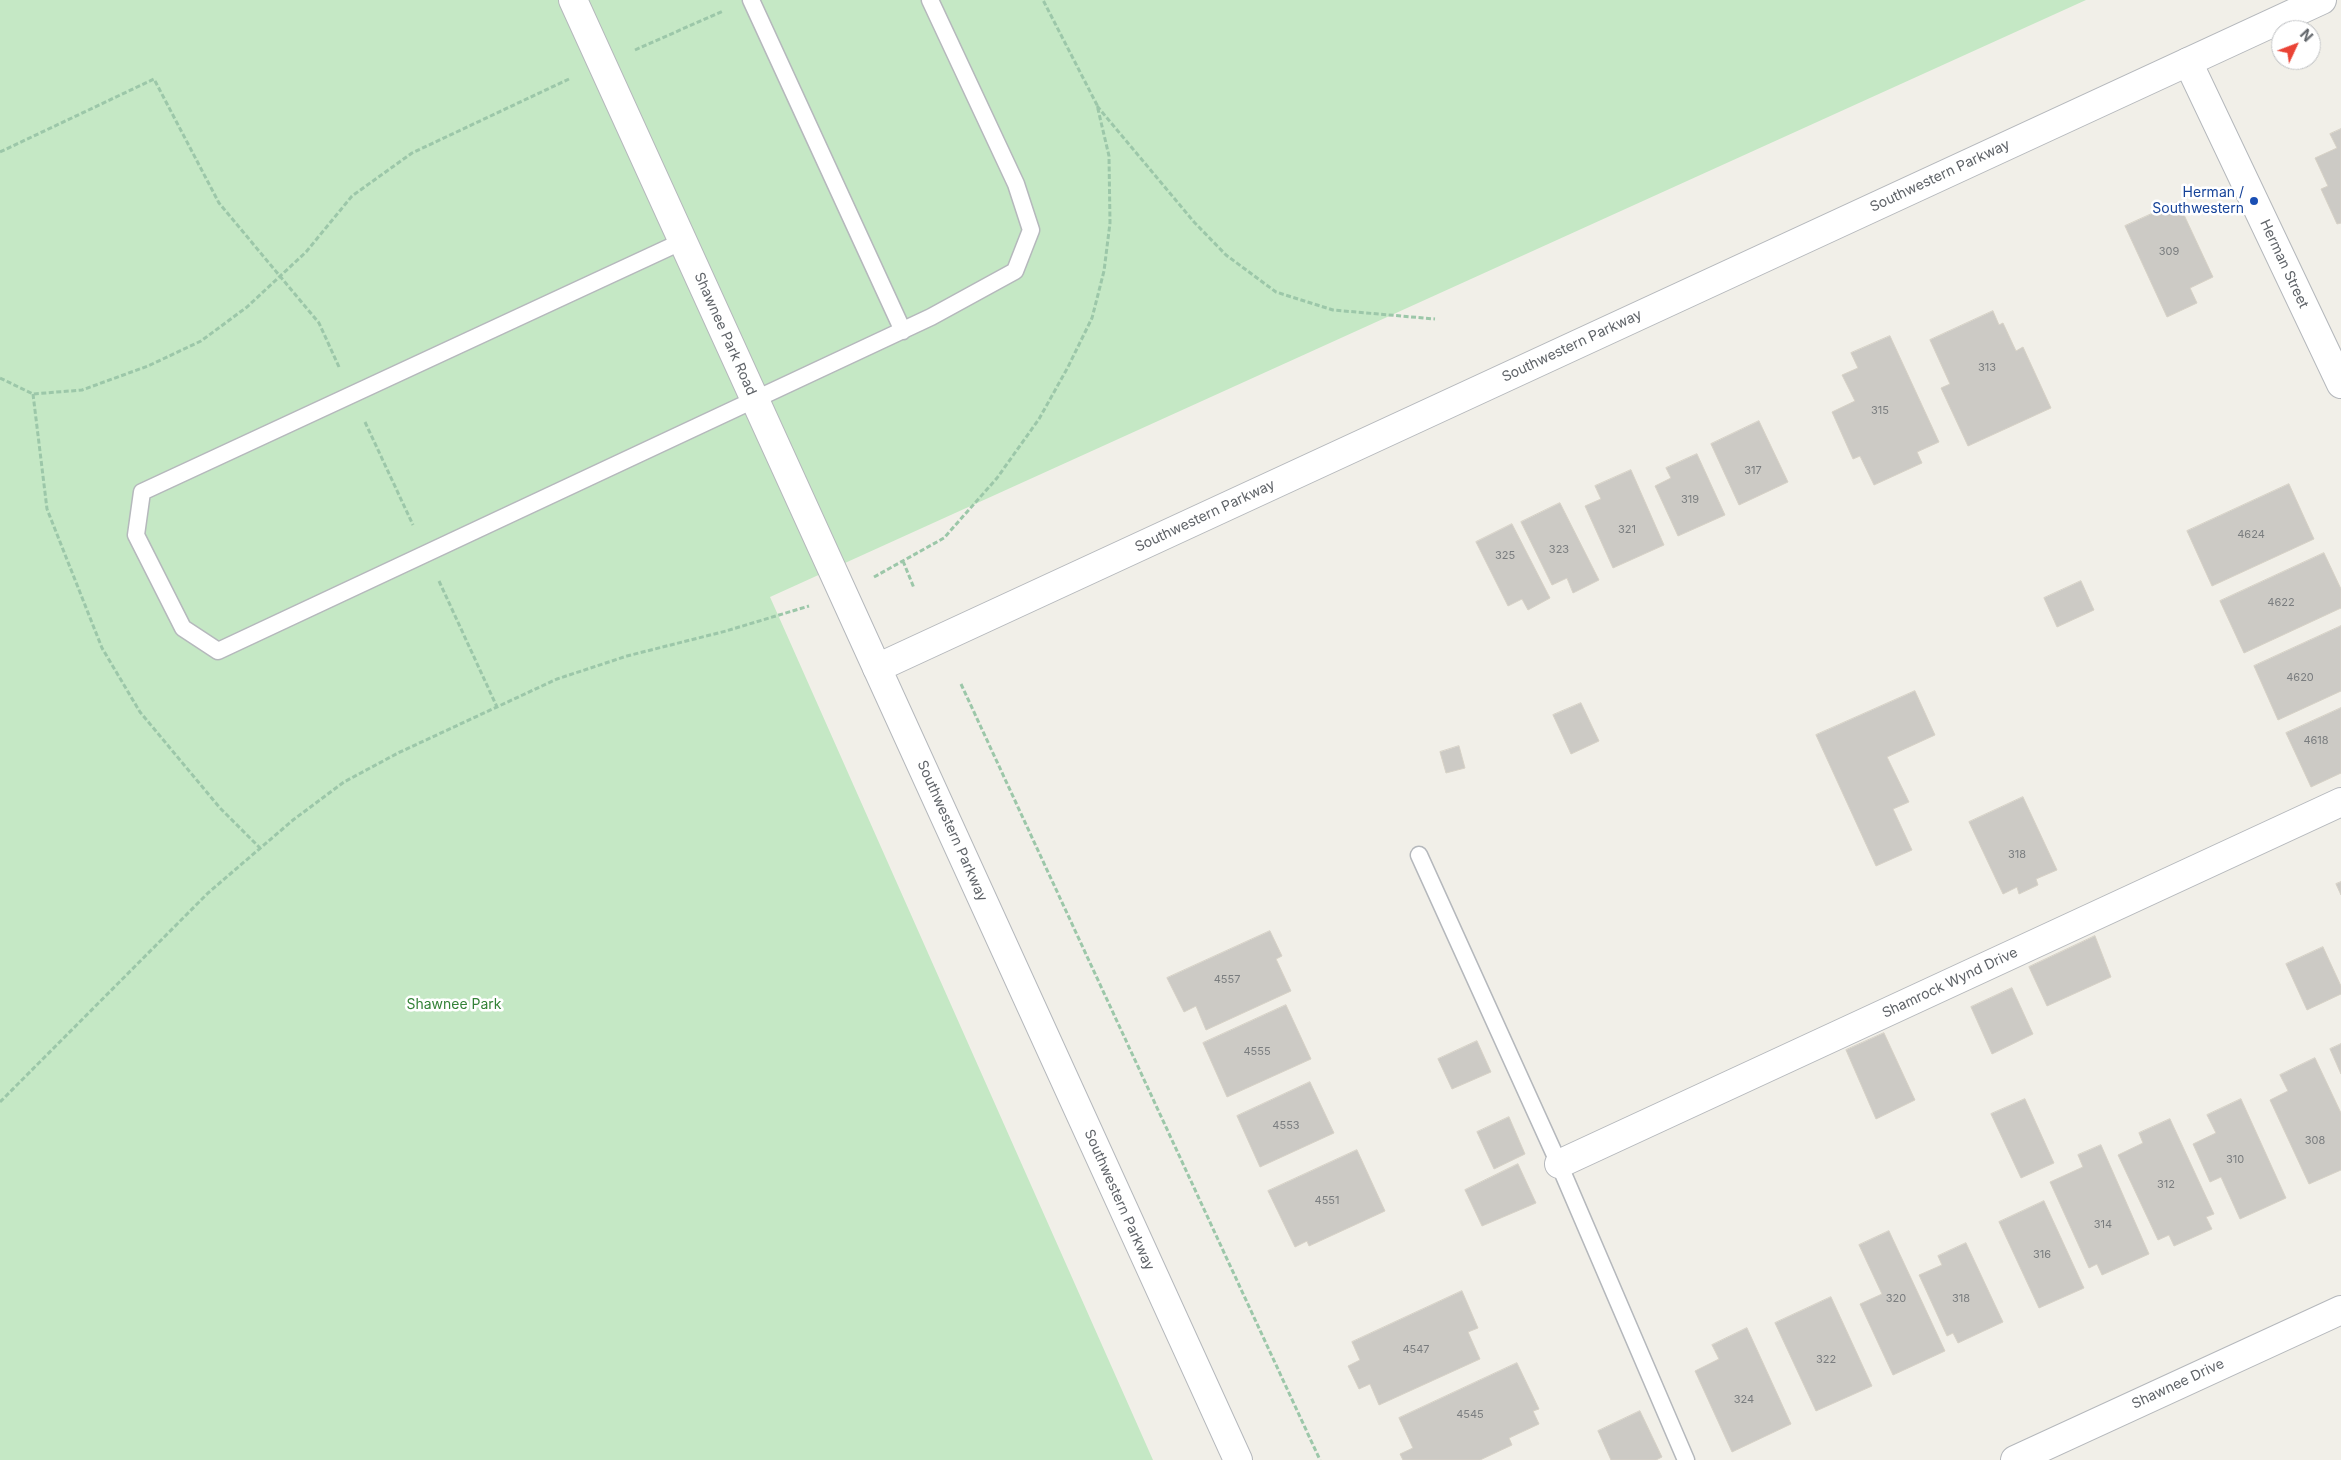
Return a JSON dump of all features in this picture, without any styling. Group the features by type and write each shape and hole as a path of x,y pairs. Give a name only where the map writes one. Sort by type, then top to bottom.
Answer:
{"street":[{"name":"Shawnee Park Road","path":"573,0 877,668"},
{"name":"Southwestern Parkway","path":"1238,1460 877,668 2322,0"},
{"name":"Herman Street","path":"2188,62 2341,384"},
{"name":"Shamrock Wynd Drive","path":"1559,1164 2341,802"},
{"name":"Shawnee Drive","path":"2015,1460 2341,1310"}],"lane":[{"path":"751,0 903,331"},
{"path":"683,241 142,492 136,535 183,628 218,651 903,331 1015,271 1031,230 1016,184 930,0"},
{"path":"1418,856 1559,1164 1686,1460"}],"path":[{"path":"0,1102 201,900 292,820 344,782 398,753 557,679 627,656 726,631 813,604 873,578 944,538 997,478 1038,419 1068,368 1092,318 1104,271 1110,223 1109,156 1096,105 1044,0"},
{"path":"0,378 32,394 82,390 148,366 201,341 231,318 306,252 352,196 412,153 603,64 730,8"},
{"path":"0,152 154,79 219,203 319,323 498,707"},
{"path":"1096,105 1194,222 1219,248 1276,292 1333,310 1435,319"},
{"path":"32,394 47,509 102,648 140,712 220,808 260,848"},
{"path":"903,561 914,588"},
{"path":"961,684 1320,1460"}],"green space":[{"name":"Shawnee Park","path":"0,0 2086,0 770,597 1153,1460 0,1460"}],"building":[{"path":"2341,129 2341,223 2337,224 2321,189 2328,186 2315,158 2337,148 2330,134"},
{"path":"2178,202 2213,277 2190,288 2197,303 2167,317 2125,226"},
{"path":"1993,311 1999,325 2003,323 2016,351 2023,347 2051,408 1968,446 1941,388 1950,384 1930,340"},
{"path":"1890,336 1939,442 1917,452 1922,463 1874,485 1860,456 1853,459 1832,412 1855,401 1842,375 1858,368 1851,353"},
{"path":"1759,421 1788,482 1739,505 1711,444"},
{"path":"1697,454 1725,515 1678,536 1655,486 1671,478 1666,468"},
{"path":"1631,470 1664,545 1613,568 1585,506 1601,499 1595,486"},
{"path":"2289,484 2314,539 2212,586 2187,531"},
{"path":"1560,503 1599,580 1573,593 1567,578 1552,585 1521,522"},
{"path":"1512,524 1550,598 1528,610 1522,599 1508,606 1476,542"},
{"path":"2324,553 2341,589 2341,608 2244,653 2220,601"},
{"path":"2081,581 2094,610 2057,627 2044,598"},
{"path":"2341,626 2341,691 2278,720 2254,666"},
{"path":"1915,691 1935,735 1887,757 1909,802 1893,809 1912,850 1876,866 1816,735"},
{"path":"1581,703 1599,741 1571,754 1553,715"},
{"path":"2341,708 2341,773 2311,787 2286,733"},
{"path":"1459,746 1465,768 1446,773 1440,752"},
{"path":"2023,797 2057,870 2036,879 2038,885 2019,894 2017,887 2003,894 1969,822"},
{"path":"2341,882 2341,895 2336,884"},
{"path":"1270,931 1282,956 1276,959 1291,991 1206,1030 1196,1006 1184,1012 1167,978"},
{"path":"2095,936 2111,977 2047,1006 2029,967"},
{"path":"2323,947 2341,986 2341,994 2307,1010 2286,964"},
{"path":"2012,988 2033,1034 1992,1054 1971,1007"},
{"path":"1286,1005 1311,1059 1227,1097 1203,1043"},
{"path":"1884,1033 1915,1100 1876,1119 1846,1050"},
{"path":"1477,1041 1491,1072 1452,1089 1438,1059"},
{"path":"2341,1044 2341,1074 2330,1049"},
{"path":"2315,1058 2341,1113 2341,1170 2309,1184 2270,1100 2288,1091 2280,1075"},
{"path":"1310,1082 1334,1133 1260,1167 1237,1116"},
{"path":"2025,1099 2054,1163 2021,1178 1991,1114"},
{"path":"2241,1099 2286,1198 2240,1219 2221,1177 2210,1182 2193,1144 2216,1133 2207,1115"},
{"path":"1509,1117 1525,1154 1494,1169 1477,1132"},
{"path":"2170,1119 2214,1214 2206,1217 2212,1229 2174,1246 2169,1235 2158,1240 2118,1155 2143,1143 2139,1133"},
{"path":"2101,1145 2149,1254 2102,1275 2097,1264 2089,1268 2050,1182 2083,1167 2078,1155"},
{"path":"1357,1150 1385,1211 1309,1246 1307,1241 1295,1247 1268,1191"},
{"path":"1518,1164 1536,1203 1482,1226 1465,1190"},
{"path":"2044,1201 2084,1288 2039,1308 1999,1222"},
{"path":"1889,1231 1945,1351 1893,1375 1860,1304 1882,1294 1859,1245"},
{"path":"1966,1243 2003,1322 1958,1343 1953,1333 1947,1336 1919,1275 1942,1265 1938,1256"},
{"path":"1462,1291 1478,1328 1468,1332 1480,1359 1379,1405 1370,1384 1359,1389 1348,1366 1360,1360 1352,1342"},
{"path":"1831,1297 1872,1386 1816,1411 1775,1323"},
{"path":"1747,1328 1791,1424 1732,1452 1695,1371 1719,1359 1712,1345"},
{"path":"1517,1363 1539,1409 1533,1411 1539,1424 1509,1438 1512,1445 1480,1460 1403,1460 1400,1454 1413,1448 1399,1418"},
{"path":"1640,1411 1662,1457 1656,1460 1611,1460 1598,1431"}],"place":[{"name":"Herman / Southwestern","path":"2254,201"}]}
